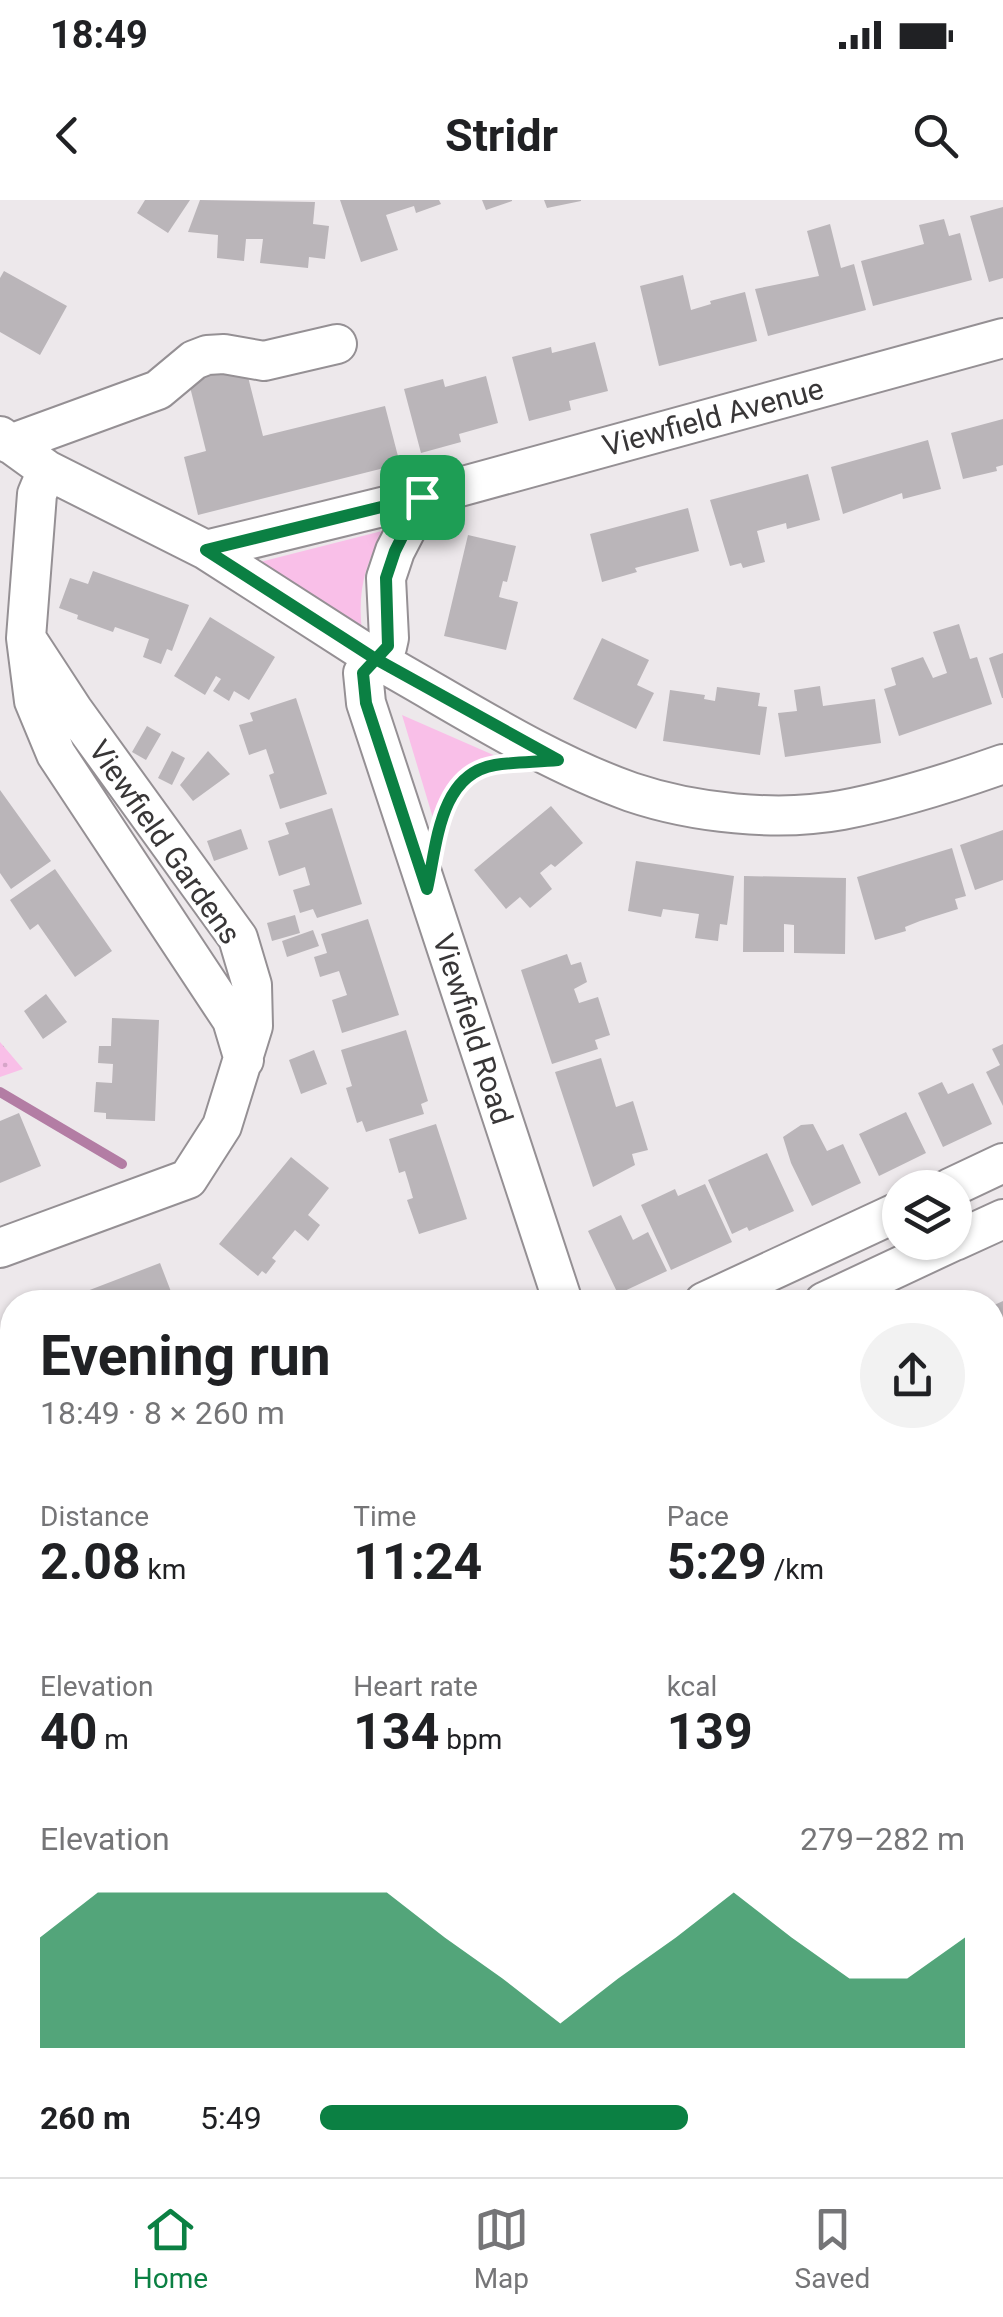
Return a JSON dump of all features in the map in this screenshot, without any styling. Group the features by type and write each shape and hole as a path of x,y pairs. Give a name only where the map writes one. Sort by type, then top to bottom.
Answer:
{"street":[{"name":"Viewfield Avenue","path":"206,550 422,497 1003,338"},
{"path":"5,440 158,390 194,360 207,355 264,361 338,344"},
{"path":"5,440 47,470 206,550 374,658 558,760 631,792 746,815 840,810 1003,764"},
{"name":"Viewfield Gardens","path":"0,1248 188,1179 222,1126 253,1026 252,985 238,938 26,638 36,494 47,470"},
{"path":"374,658 388,646 386,578 422,497"},
{"name":"Viewfield Road","path":"374,658 363,673 366,703 560,1290"},
{"path":"972,1178 1003,1163"},
{"path":"730,1290 882,1219"},
{"path":"972,1234 1003,1219"},
{"path":"856,1290 917,1260"}],"path":[{"path":"427,889 451,793 469,775 502,764"}],"green space":[{"path":"386,530 370,558 362,587 365,649 232,569"},
{"path":"402,715 514,764 481,770 460,784 447,806 439,838"},
{"path":"0,1042 23,1069 0,1077"}],"building":[{"path":"145,200 190,200 168,233 137,213"},
{"path":"200,200 315,202 313,224 329,226 325,259 309,257 308,268 260,263 263,239 246,239 244,261 217,258 218,235 188,232"},
{"path":"340,200 439,200 441,204 416,213 414,206 386,215 398,250 361,262"},
{"path":"482,200 512,200 512,201 486,210"},
{"path":"544,200 581,200 581,201 547,208"},
{"path":"1003,207 1003,278 989,282 970,216"},
{"path":"944,219 949,236 960,233 972,280 873,306 861,261 924,244 919,225"},
{"path":"830,224 841,268 854,264 866,310 768,336 755,289 819,276 807,231"},
{"path":"4,271 67,306 40,355 0,332 0,278"},
{"path":"683,275 691,310 745,292 757,341 659,366 640,286"},
{"path":"595,342 608,391 569,401 571,410 529,421 512,357 551,347 552,353"},
{"path":"245,365 263,436 385,406 400,464 198,515 184,457 206,451 188,379"},
{"path":"486,376 498,423 459,434 461,442 421,453 404,389 443,379 445,387"},
{"path":"1003,419 1003,465 996,467 997,471 963,479 951,433"},
{"path":"928,440 941,489 903,499 902,493 843,514 831,467"},
{"path":"808,474 820,520 787,529 786,523 757,531 765,562 743,568 741,563 730,566 710,500"},
{"path":"688,508 699,551 635,568 637,572 602,582 590,534"},
{"path":"468,535 516,546 499,597 518,602 506,650 444,636"},
{"path":"93,571 189,605 172,651 167,649 161,664 143,657 149,639 115,627 113,632 59,608 70,578 88,584"},
{"path":"210,617 275,657 249,700 234,691 229,701 213,691 221,679 216,676 205,695 174,676"},
{"path":"959,624 970,659 977,657 992,704 899,736 884,689 896,685 891,668 923,657 933,678 947,673 933,632"},
{"path":"602,638 649,660 637,685 654,693 636,729 573,699"},
{"path":"1003,653 1003,698 1002,698 989,658"},
{"path":"820,686 823,706 875,699 881,743 785,757 778,713 797,711 794,690"},
{"path":"717,687 760,693 758,706 767,707 760,755 663,741 670,690 705,695 704,699 715,701"},
{"path":"296,698 327,794 280,809 266,749 249,755 239,725 253,721 250,713"},
{"path":"147,726 161,734 146,760 132,752"},
{"path":"172,751 185,758 172,785 158,778"},
{"path":"208,751 230,774 193,801 180,785"},
{"path":"0,790 51,861 11,889 0,873"},
{"path":"551,806 583,843 555,867 551,864 540,873 552,889 530,908 520,897 506,909 474,870"},
{"path":"332,808 362,904 317,918 313,909 300,913 293,890 310,885 305,867 279,876 268,841 289,834 285,823"},
{"path":"241,829 248,849 214,861 207,841"},
{"path":"1003,830 1003,880 975,890 960,845"},
{"path":"952,848 966,896 955,899 958,909 875,940 857,877"},
{"path":"636,861 734,876 727,925 720,924 718,941 695,938 699,914 663,909 661,917 628,911"},
{"path":"55,869 112,951 75,977 38,924 30,930 10,900"},
{"path":"744,876 846,878 845,954 794,953 794,925 784,924 784,952 743,952"},
{"path":"295,915 300,933 272,941 267,923"},
{"path":"368,919 399,1015 342,1033 332,1000 347,995 339,971 320,977 314,957 327,953 321,934"},
{"path":"313,930 319,946 287,957 282,941"},
{"path":"567,954 571,965 581,962 587,982 574,989 579,1003 598,997 610,1035 595,1040 598,1049 552,1064 521,970"},
{"path":"46,994 67,1022 43,1039 24,1011"},
{"path":"112,1018 159,1020 155,1121 106,1119 106,1113 94,1112 96,1082 112,1083 113,1064 98,1063 99,1046 111,1046"},
{"path":"406,1030 428,1101 421,1104 424,1114 366,1132 362,1121 357,1123 346,1088 352,1086 341,1050"},
{"path":"1003,1044 1003,1106 986,1072 1000,1065 992,1049"},
{"path":"314,1050 327,1084 301,1094 289,1060"},
{"path":"601,1058 616,1107 633,1101 648,1150 632,1154 635,1165 593,1187 555,1072"},
{"path":"942,1082 948,1094 973,1083 992,1124 943,1147 918,1093"},
{"path":"906,1112 926,1153 891,1170 882,1170 879,1176 859,1134"},
{"path":"19,1113 41,1166 0,1183 0,1121"},
{"path":"436,1124 467,1219 419,1234 407,1200 413,1198 405,1171 399,1173 389,1139"},
{"path":"813,1124 827,1151 843,1144 861,1183 812,1206 783,1137 801,1125"},
{"path":"767,1153 794,1211 749,1231 747,1227 732,1234 708,1180"},
{"path":"291,1157 329,1188 308,1215 320,1225 308,1241 295,1230 272,1258 276,1261 266,1274 262,1271 258,1276 219,1244"},
{"path":"705,1184 732,1242 671,1270 641,1205 675,1189 678,1196"},
{"path":"621,1215 633,1240 648,1232 667,1271 627,1290 616,1290 588,1231"},
{"path":"160,1263 170,1290 90,1290"}],"waterway":[{"path":"0,1092 122,1164"}],"route":[{"path":"422,497 206,550 374,658 558,760 491,765 469,775 451,793 444,812 427,889 366,703 363,673 374,658 388,646 386,578 422,497"}]}
